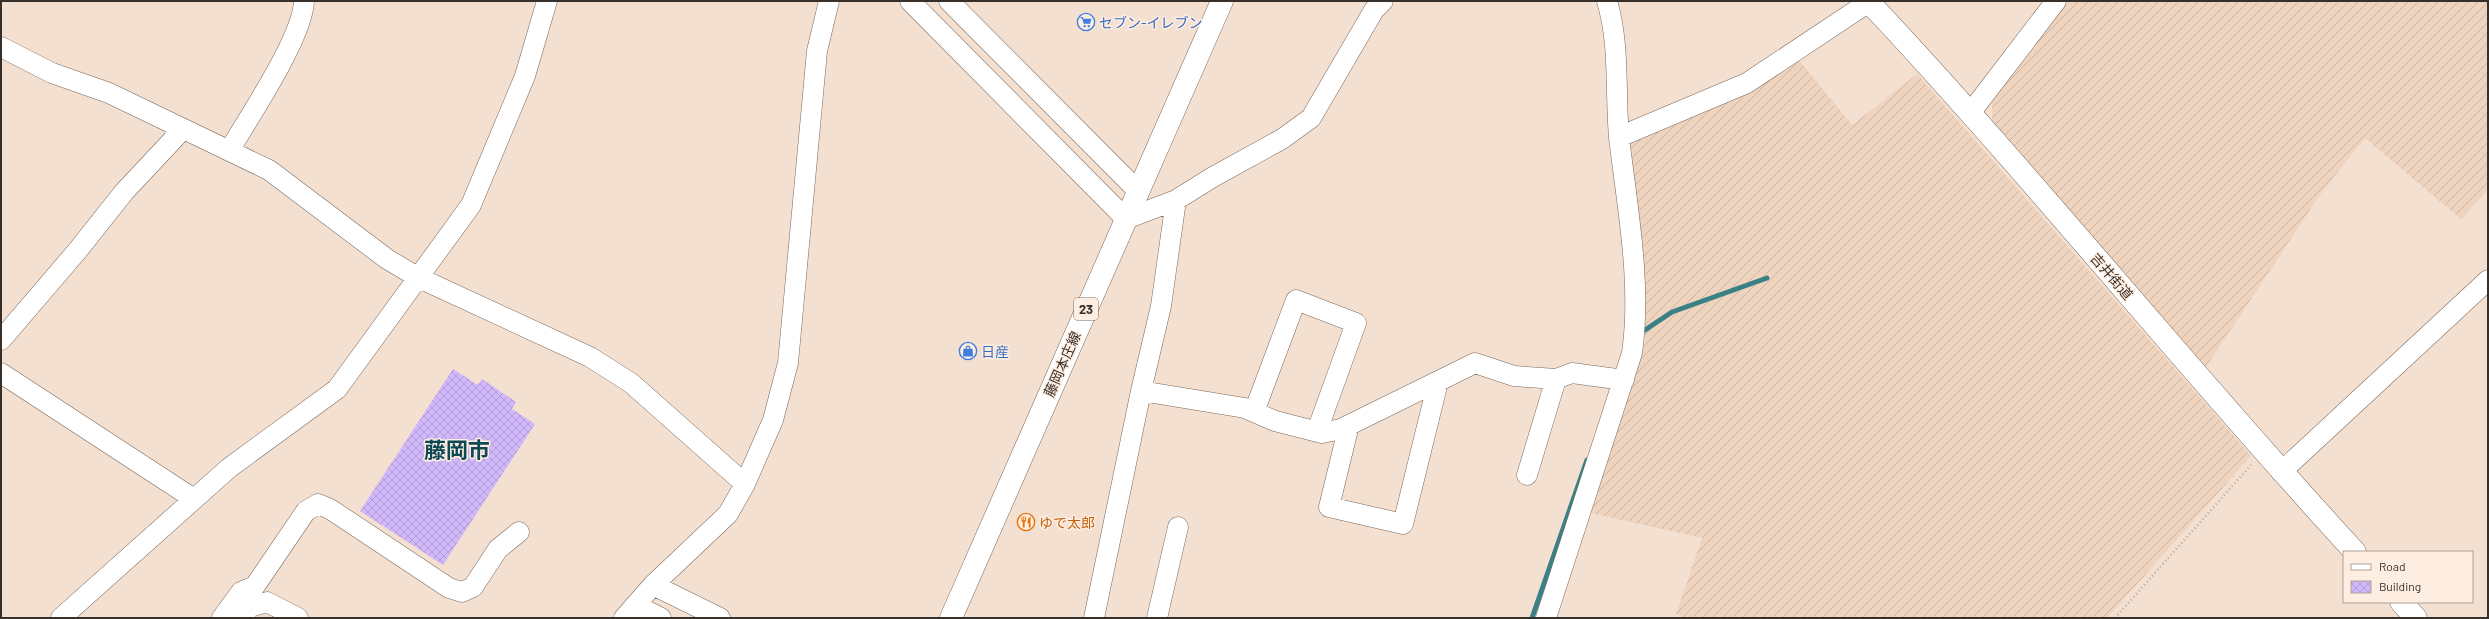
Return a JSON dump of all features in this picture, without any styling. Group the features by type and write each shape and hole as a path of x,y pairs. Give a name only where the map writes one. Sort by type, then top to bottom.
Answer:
{"main road":[{"name":"藤岡本庄線","path":"951,618 1222,1"},
{"name":"吉井街道","path":"1869,1 1971,112 2281,472 2354,551"},
{"path":"2402,603 2416,618"}],"street":[{"path":"229,152 290,45 304,15 304,1"},
{"path":"61,618 229,468 337,389 471,205 525,76 547,1"},
{"path":"661,618 630,612 653,585 728,514 745,484 773,420 788,363 817,51 829,1"},
{"path":"910,1 1126,219 1176,200 1213,177 1282,139 1311,118 1374,10 1383,1"},
{"path":"949,1 1138,191"},
{"path":"1546,618 1624,380 1632,353 1637,320 1619,137 1616,69 1607,1"},
{"path":"1619,137 1747,83 1869,1"},
{"path":"1971,112 2056,1"},
{"path":"1,48 52,73 109,94 269,170 387,259 419,278 596,360 631,383 745,484"},
{"path":"1,340 78,250 124,192 183,129"},
{"path":"1099,616 1141,391 1162,306 1176,200"},
{"path":"2281,472 2488,280"},
{"path":"1254,412 1296,300 1356,323 1317,431"},
{"path":"1141,391 1227,404 1254,412 1275,421 1322,433 1350,425 1475,363 1514,376 1556,379 1572,373 1624,380"},
{"path":"1,373 194,499"},
{"path":"1527,475 1556,379"},
{"path":"1350,425 1328,507 1403,524 1438,382"},
{"path":"222,618 241,592 255,586 306,511 318,504 330,509 449,588 462,592 473,587 498,549 519,532"},
{"path":"1157,618 1178,527"},
{"path":"653,585 720,618"},
{"path":"242,618 250,607 267,602 298,618"}],"path":[{"path":"2116,618 2263,451"}],"shaded area":[{"path":"2069,1 2488,1 2488,190 2461,219 2365,138 2322,192 2204,370 1992,122 1992,101"},
{"path":"1798,59 1852,125 1917,74 2251,456 2107,618 1685,618 1676,614 1702,538 1591,513 1645,341 1645,319 1625,141"}],"building":[{"path":"453,369 478,385 482,379 516,402 512,409 535,424 443,565 360,511"}],"waterway":[{"path":"1645,330 1672,312 1767,278"},
{"path":"1532,618 1587,460"}],"place":[{"name":"セブン-イレブン","path":"1086,22"},
{"name":"日産","path":"968,351"},
{"name":"ゆで太郎","path":"1026,522"}],"district":[{"name":"藤岡市","path":"457,449"}]}
